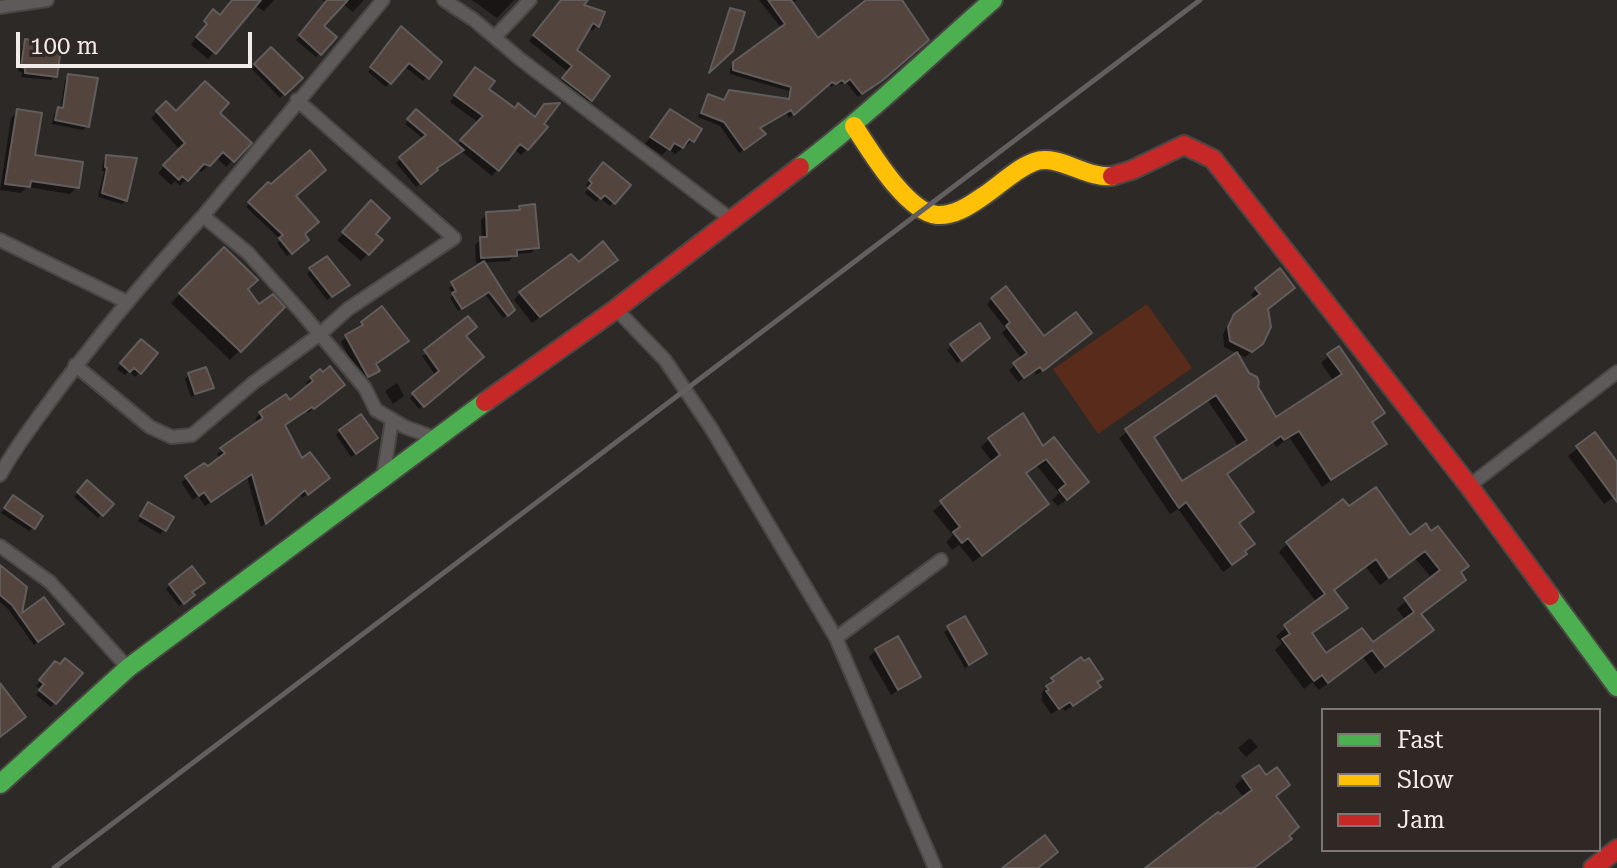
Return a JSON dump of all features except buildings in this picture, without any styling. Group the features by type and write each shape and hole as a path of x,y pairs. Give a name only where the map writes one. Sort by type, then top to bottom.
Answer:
{"main road":[{"path":"0,784 128,668 435,438 616,309 854,126 882,97 993,0"},
{"path":"854,126 907,197 921,211 939,216 973,203 1034,162 1045,159 1085,174 1112,177 1169,149 1184,145 1213,159 1469,486 1617,687"},
{"path":"1593,868 1617,849"}],"street":[{"path":"0,7 47,0"},
{"path":"0,475 14,450 75,365 383,0"},
{"path":"444,0 732,220"},
{"path":"495,37 530,0"},
{"path":"75,365 150,427 172,437 192,435 348,309 454,238 297,100"},
{"path":"203,216 248,253 365,388 376,410 405,427 435,438"},
{"path":"0,240 127,302"},
{"path":"616,309 665,360 711,428 836,638 935,868"},
{"path":"1469,486 1617,372"},
{"path":"383,478 392,420"},
{"path":"0,546 50,582 128,668"},
{"path":"836,638 941,560"}],"shaded area":[{"path":"1147,304 1192,368 1098,434 1053,369"}],"railway":[{"path":"54,868 1200,0"}],"traffic: fast":[{"path":"800,167 874,107 993,0"},
{"path":"0,784 128,668 485,402"},
{"path":"1550,596 1617,687"}],"traffic: slow":[{"path":"854,126 901,192 925,211 937,215 967,207 1034,162 1053,161 1092,174 1112,176"}],"traffic: jam":[{"path":"1112,176 1184,145 1213,159 1469,486 1550,596"},
{"path":"485,402 616,309 800,167"},
{"path":"1593,868 1617,849"}]}
